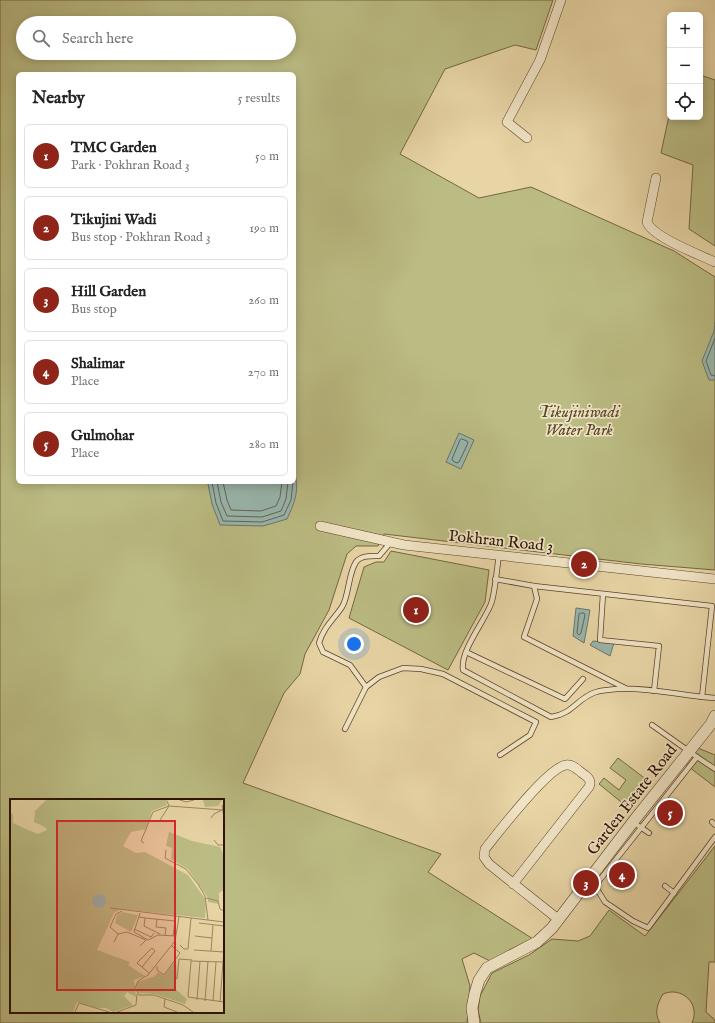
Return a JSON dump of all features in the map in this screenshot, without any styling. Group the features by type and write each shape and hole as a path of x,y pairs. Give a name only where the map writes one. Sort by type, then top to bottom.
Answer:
{"street":[{"path":"527,138 507,122 540,60 561,0"},
{"path":"656,178 648,222 650,228 660,236 715,262"},
{"name":"Pokhran Road 3","path":"320,526 404,545 715,579"},
{"name":"Garden Estate Road","path":"474,1023 472,1008 475,993 479,980 487,968 537,942 552,928 693,754 715,716"},
{"path":"513,884 591,783 589,778 572,766 567,764 561,767 538,785 485,849 484,857 489,864 513,884 558,919"}],"lane":[{"path":"366,686 350,665 323,652 319,643 321,636 343,606 350,577 356,562 362,557 379,556 391,542"},
{"path":"499,555 492,603 466,652 462,662 463,670 551,718 561,716 586,696 596,692 634,688 715,698"},
{"path":"495,579 534,586 712,606 702,696"},
{"path":"534,586 537,599 524,637 626,689"},
{"path":"603,594 600,640 659,646 654,691"},
{"path":"466,652 565,699 583,679"},
{"path":"345,729 366,686 379,677 403,668 421,669 443,674 536,722 530,735 500,755"},
{"path":"652,725 715,769"},
{"path":"649,833 636,825 595,886 605,902 634,921 648,928 715,837"},
{"path":"666,886 674,893"}],"green space":[{"name":"Tikujiniwadi Water Park","path":"0,0 553,0 536,50 515,45 445,69 400,154 479,198 531,187 674,251 715,277 715,570 641,564 384,534 378,546 356,546 347,554 329,610 305,654 300,674 284,693 243,783 441,854 428,872 533,939 490,961 474,953 462,959 470,986 467,1023 0,1023"},
{"path":"703,76 715,80 715,246 689,229 693,165 661,153 668,120 703,120"},
{"path":"391,551 489,570 485,602 448,670 349,618 364,567 376,562 384,562"},
{"path":"698,748 715,755 715,787 685,764"},
{"path":"618,758 651,783 631,810 599,784 604,778 619,790 626,780 610,768"},
{"path":"715,846 715,962 709,962 706,1012 715,1020 715,1023 692,1023 694,1009 692,1003 682,994 670,992 663,994 659,1001 657,1016 660,1023 481,1023 478,1010 480,996 492,973 529,955 552,939 578,941 590,936 609,910 645,936"}],"water":[{"path":"715,322 715,380 709,380 702,361 714,331"},
{"path":"459,433 474,440 461,469 446,462"},
{"path":"296,478 297,490 296,495 287,519 263,526 220,525 212,504 208,484 296,484"},
{"path":"576,608 590,610 584,643 573,636"},
{"path":"593,641 614,643 610,656 590,645"}],"place":[{"name":"Tikujini Wadi","path":"584,564"},
{"name":"TMC Garden","path":"416,610"},
{"name":"Gulmohar","path":"670,813"},
{"name":"Shalimar","path":"622,875"},
{"name":"Hill Garden","path":"586,883"}]}
